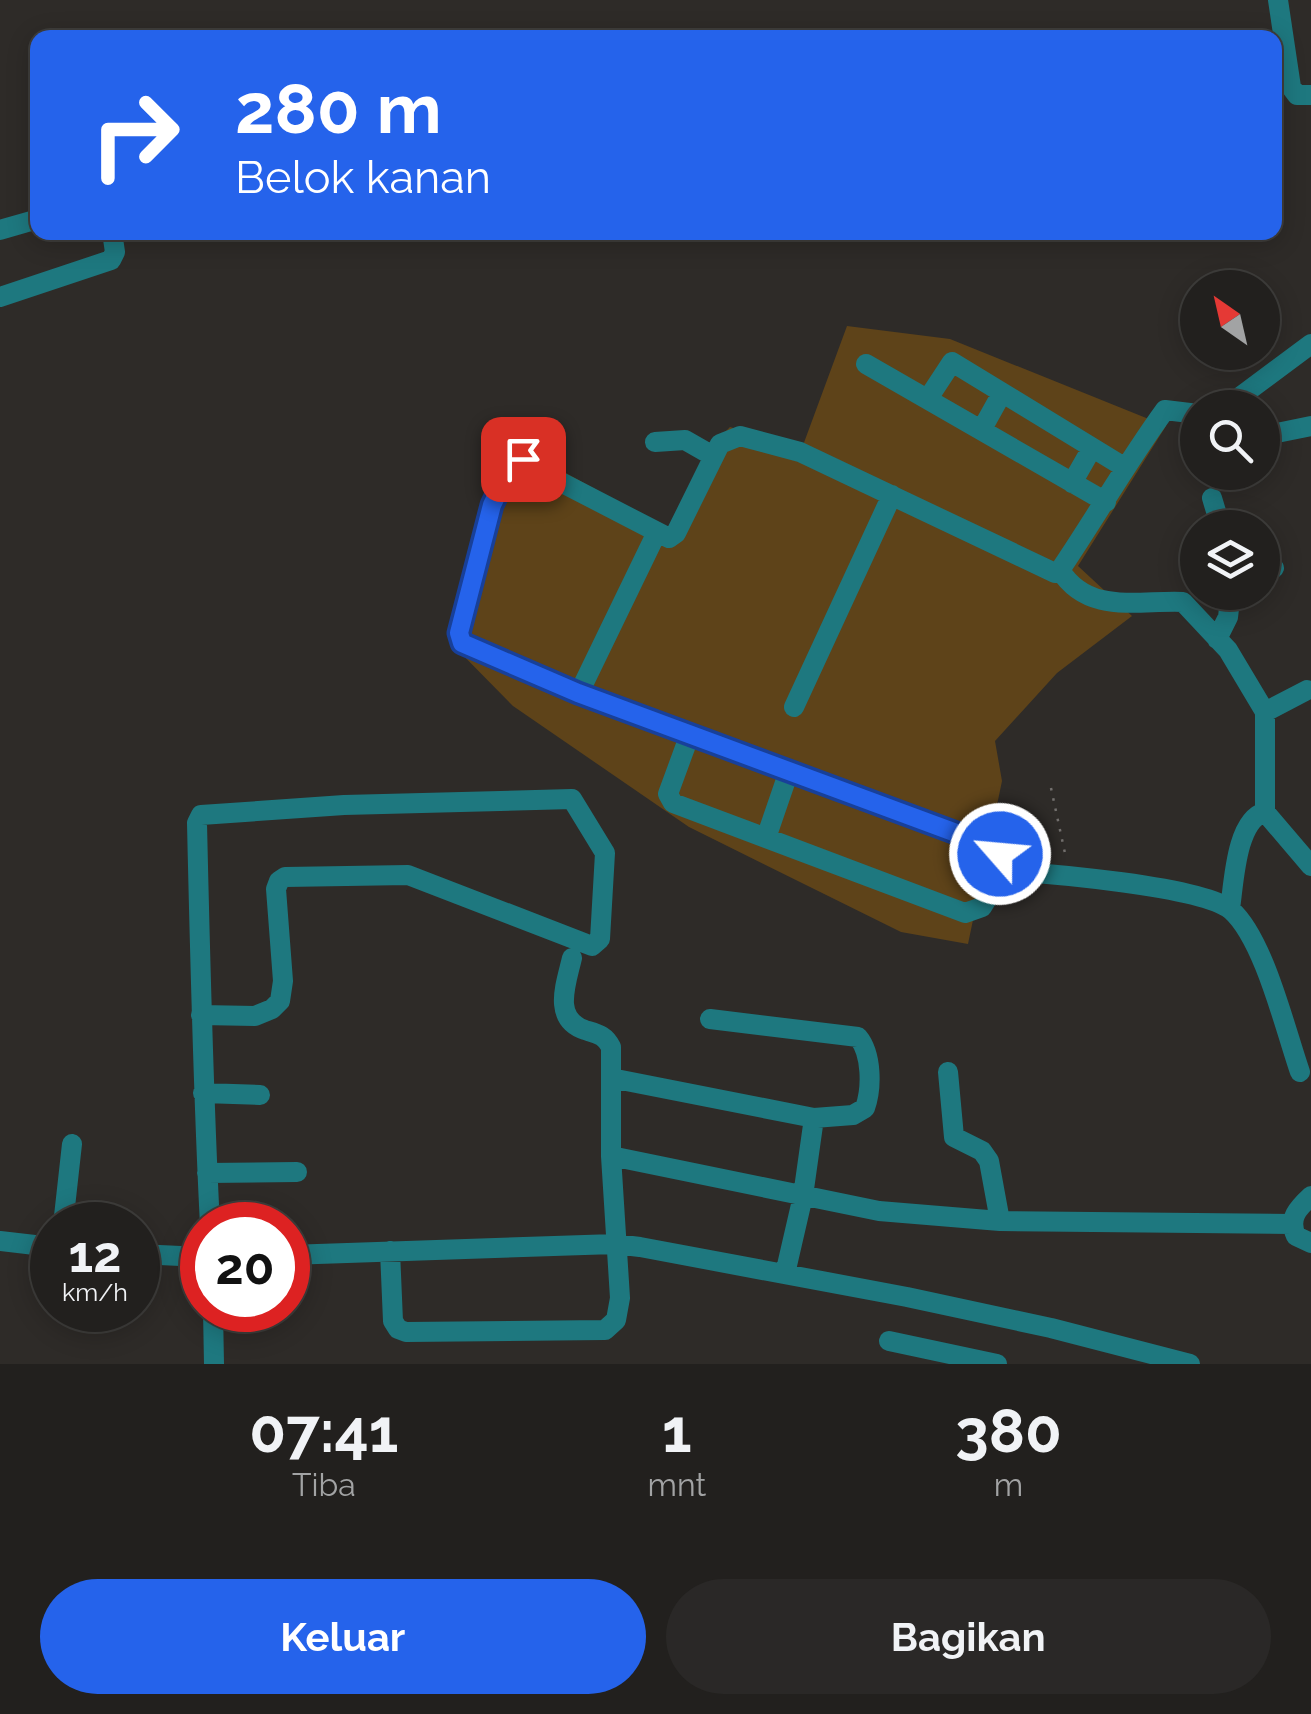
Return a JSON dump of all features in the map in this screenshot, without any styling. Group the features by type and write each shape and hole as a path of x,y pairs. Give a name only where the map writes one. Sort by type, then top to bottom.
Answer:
{"street":[{"path":"1278,0 1291,87 1296,95 1311,95"},
{"path":"0,230 30,221"},
{"path":"0,297 109,261 116,252 114,240"},
{"path":"1249,390 1311,344"},
{"path":"928,397 951,362 1124,467"},
{"path":"866,364 1106,502"},
{"path":"982,429 1002,393"},
{"path":"690,734 669,792 670,800 966,913 982,907 1004,871 994,847 690,734 578,693 466,646 460,640 495,494 513,462 520,458 669,538 676,533 720,444 740,436 800,452 1055,573 1166,409 1180,411"},
{"path":"1280,432 1311,426"},
{"path":"655,442 685,440 713,456"},
{"path":"1072,483 1092,448"},
{"path":"794,706 892,495"},
{"path":"1212,498 1216,510"},
{"path":"578,693 656,532"},
{"path":"1060,570 1077,591 1103,602 1180,596"},
{"path":"1195,610 1244,672 1265,712 1265,812 1311,866"},
{"path":"1216,638 1229,610"},
{"path":"1265,712 1308,690"},
{"path":"766,838 789,771"},
{"path":"201,1015 255,1016 280,1001 283,982 276,889 284,877 408,875 592,946 600,939 605,853 572,799 344,805 203,814 197,823 201,1015 203,1093 209,1202"},
{"path":"1230,909 1244,830 1254,817 1265,812"},
{"path":"1004,871 1070,874 1179,894 1230,909 1258,950 1307,1075"},
{"path":"390,1251 393,1321 406,1332 592,1330 608,1328 616,1320 620,1298 611,1156 612,1047 607,1039 572,1025 565,1014 564,990 572,958"},
{"path":"611,1078 814,1118 853,1115 865,1108 870,1076 862,1040 855,1036 710,1019"},
{"path":"948,1072 954,1137 982,1152 988,1161 1000,1221"},
{"path":"203,1093 260,1095"},
{"path":"785,1274 803,1196 814,1118"},
{"path":"66,1202 72,1144"},
{"path":"611,1156 879,1211 1000,1221 1292,1224"},
{"path":"207,1173 297,1172"},
{"path":"1311,1196 1294,1215 1292,1224 1296,1236 1311,1243"},
{"path":"0,1241 30,1245"},
{"path":"310,1254 615,1244 708,1257 997,1316 1179,1363"},
{"path":"213,1332 214,1364"},
{"path":"889,1341 997,1364"}],"path":[{"path":"1051,788 1070,874"}],"shaded area":[{"path":"847,326 950,339 1166,426 1078,566 1132,616 1057,673 995,741 1002,781 968,944 901,932 689,827 513,706 449,641 505,443 671,531 719,438 730,427 802,448"}],"route":[{"path":"523,459 513,462 495,494 459,633 462,643 578,693 994,847 1000,854"}]}
